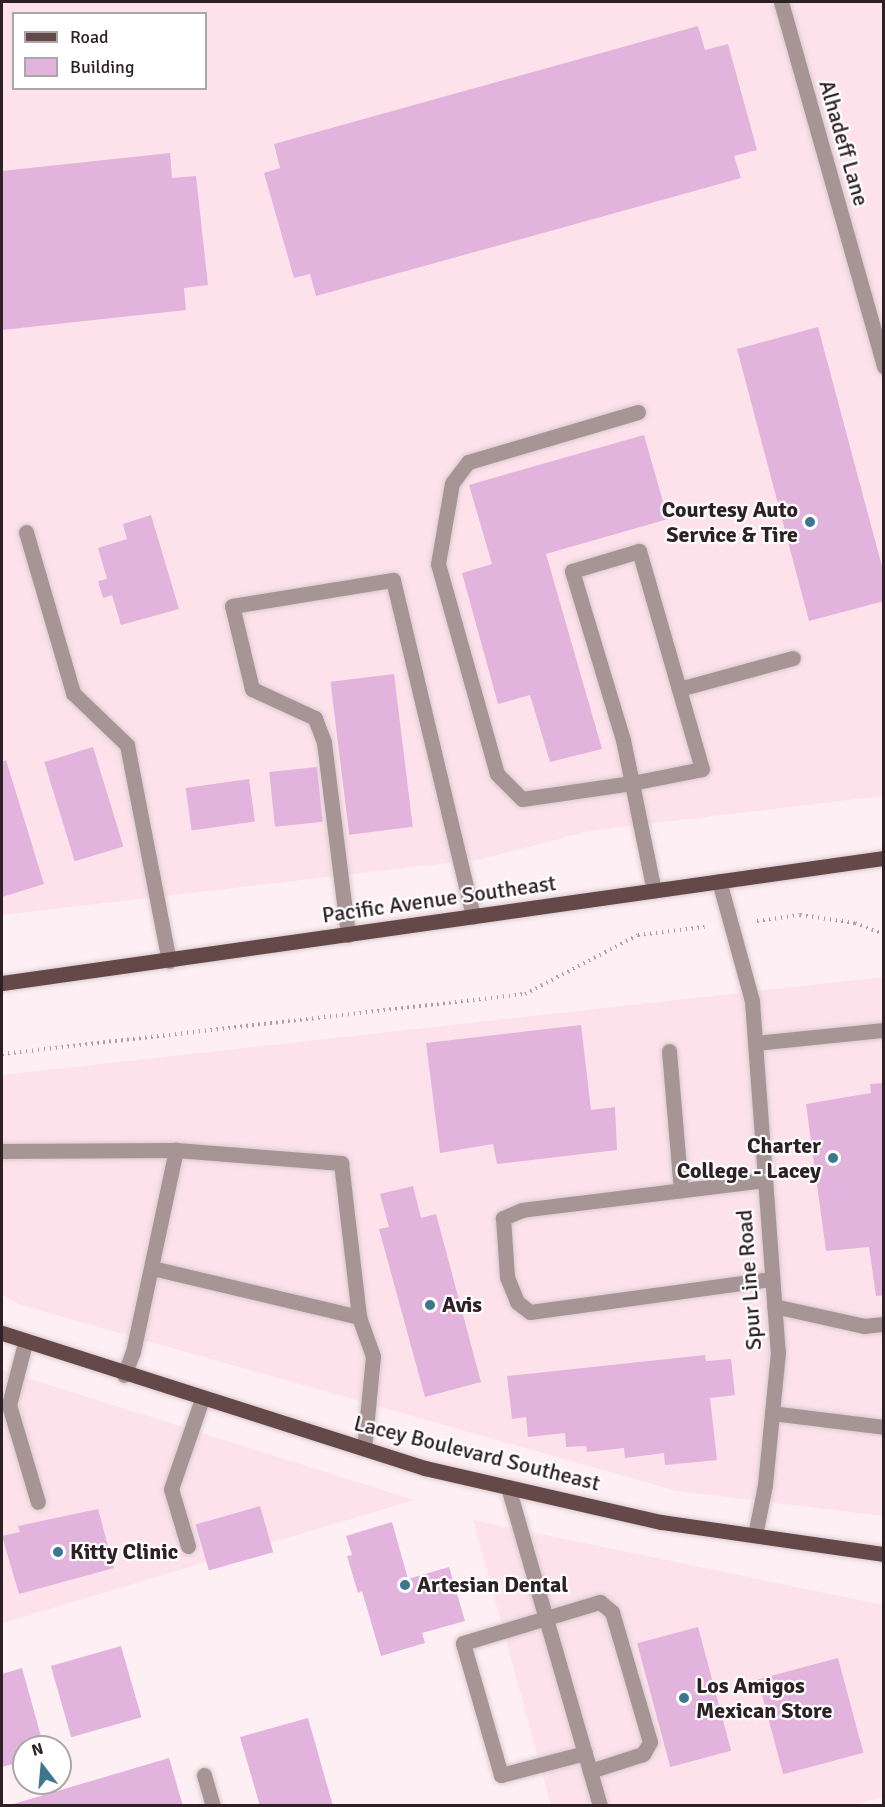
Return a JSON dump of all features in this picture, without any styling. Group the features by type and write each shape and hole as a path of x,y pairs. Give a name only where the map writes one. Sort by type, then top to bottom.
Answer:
{"main road":[{"name":"Pacific Avenue Southeast","path":"2,983 884,858"},
{"name":"Lacey Boulevard Southeast","path":"2,1333 25,1343 124,1375 364,1449 508,1487 661,1522 884,1554"}],"street":[{"name":"Alhadeff Lane","path":"782,2 884,367"},
{"path":"638,412 468,462 452,483 438,564 497,774 522,799 632,783 702,769 639,550 572,571 623,740 632,783 654,891"},
{"path":"26,532 73,693 127,745 169,961"},
{"path":"348,935 324,742 315,718 252,689 232,606 393,580 473,917"},
{"path":"679,689 794,658"},
{"name":"Spur Line Road","path":"719,881 752,1001 778,1352 756,1535"},
{"path":"755,1043 884,1030"},
{"path":"669,1051 681,1190"},
{"path":"2,1151 176,1150 341,1163 359,1317 373,1356 364,1449"},
{"path":"124,1375 152,1268 176,1150"},
{"path":"765,1180 522,1210 503,1218 507,1277 517,1302 530,1312 772,1280"},
{"path":"152,1268 359,1317"},
{"path":"774,1306 864,1326 884,1324"},
{"path":"25,1343 9,1405 38,1502"},
{"path":"188,1546 171,1489 202,1399"},
{"path":"772,1413 884,1426"},
{"path":"508,1487 600,1806"},
{"path":"585,1753 501,1775 463,1643 600,1602 612,1612 650,1742 643,1754 590,1772"},
{"path":"204,1775 213,1806"}],"path":[{"path":"2,1054 525,994 638,935 800,915 855,923 884,934"}],"shaded area":[{"path":"2,2 883,2 883,796 588,831 482,859 2,915"},
{"path":"883,977 883,1516 677,1491 21,1305 2,1295 2,1075"},
{"path":"2,1370 414,1500 2,1623"},
{"path":"473,1520 883,1605 883,1800 882,1797 853,1806 551,1805"}],"building":[{"path":"698,26 705,50 728,44 757,150 734,156 741,178 316,296 310,274 294,278 264,173 280,168 274,144"},
{"path":"170,153 172,178 196,176 208,285 184,288 186,310 2,330 2,171"},
{"path":"818,327 884,574 884,601 809,621 737,349"},
{"path":"644,435 668,519 546,554 602,749 550,762 530,695 498,704 462,573 492,564 469,485"},
{"path":"151,515 179,609 121,625 112,595 103,598 98,581 107,579 98,548 127,539 123,524"},
{"path":"394,674 413,827 349,835 330,682"},
{"path":"93,747 123,846 75,861 44,762"},
{"path":"6,760 44,884 2,897 2,762"},
{"path":"317,767 323,822 275,827 269,772"},
{"path":"249,779 255,822 192,830 186,788"},
{"path":"581,1025 591,1110 615,1107 617,1150 497,1164 493,1144 440,1153 426,1043"},
{"path":"884,1083 884,1295 876,1296 869,1247 826,1251 806,1104 871,1093 870,1084"},
{"name":"Avis","path":"413,1186 421,1218 436,1214 481,1382 425,1397 379,1229 389,1227 380,1194"},
{"path":"705,1355 706,1361 731,1359 735,1395 710,1398 717,1460 665,1465 664,1453 625,1458 624,1448 587,1452 586,1446 566,1447 565,1433 528,1437 526,1417 512,1419 507,1376"},
{"path":"260,1506 273,1552 209,1571 196,1524"},
{"name":"Kitty Clinic","path":"98,1509 114,1568 19,1594 2,1536 20,1532 18,1526"},
{"name":"Artesian Dental","path":"392,1522 408,1579 449,1567 465,1621 422,1633 425,1643 381,1656 362,1591 358,1593 347,1556 352,1555 346,1536"},
{"path":"698,1627 731,1751 670,1767 637,1643"},
{"path":"121,1646 141,1717 72,1737 51,1666"},
{"path":"838,1658 863,1753 783,1774 758,1679"},
{"path":"22,1668 41,1735 12,1735 12,1764 2,1767 2,1674"},
{"path":"308,1718 333,1806 260,1806 240,1737"},
{"path":"169,1758 183,1806 10,1805 44,1795 72,1795 72,1787"}],"place":[{"name":"Courtesy Auto Service & Tire","path":"810,522"},
{"name":"Charter College - Lacey","path":"833,1158"},
{"name":"Avis","path":"430,1305"},
{"name":"Kitty Clinic","path":"58,1552"},
{"name":"Artesian Dental","path":"405,1585"},
{"name":"Los Amigos Mexican Store","path":"684,1698"}]}
